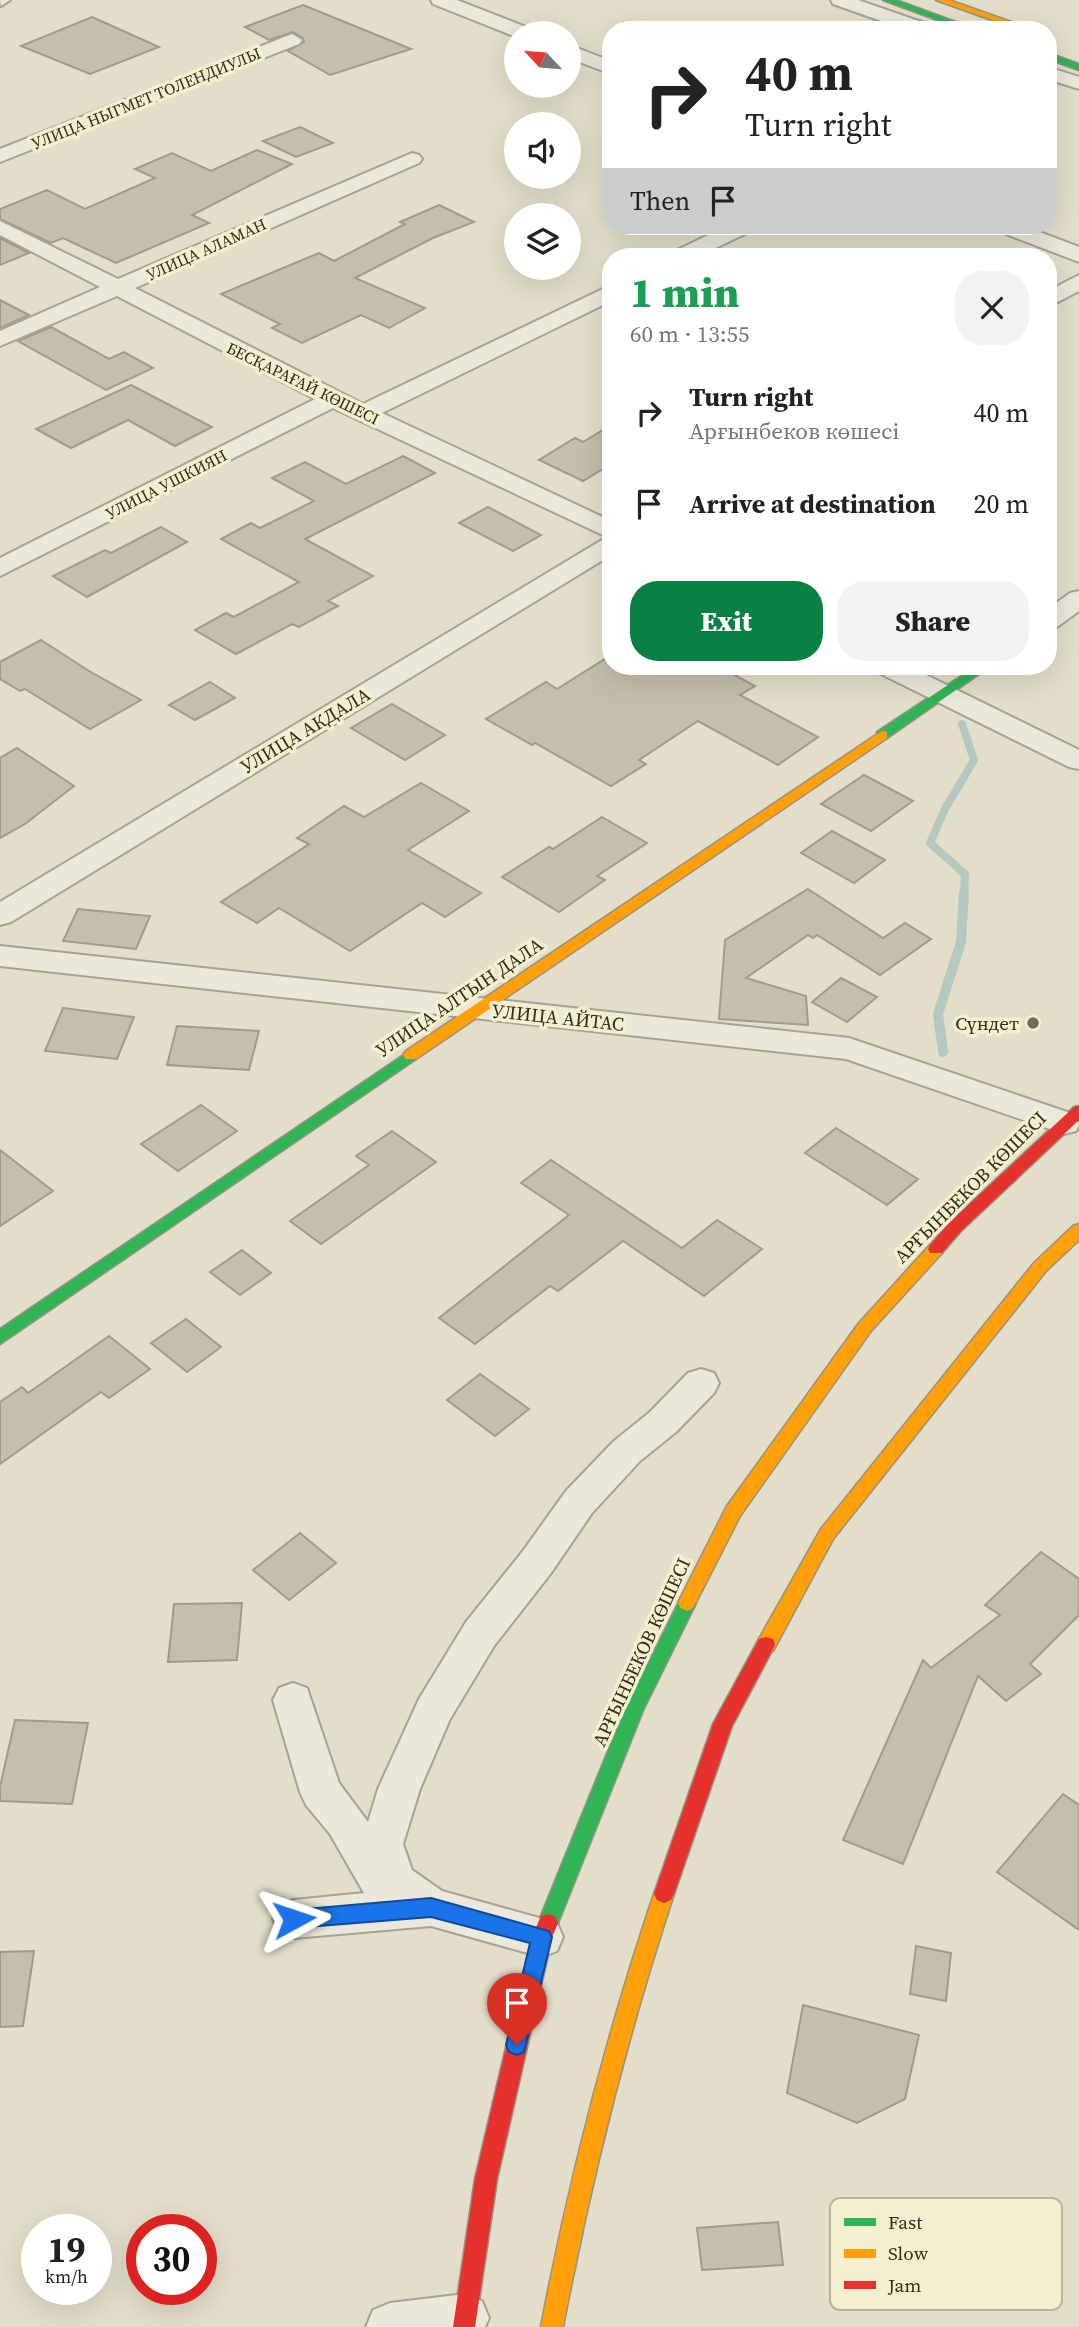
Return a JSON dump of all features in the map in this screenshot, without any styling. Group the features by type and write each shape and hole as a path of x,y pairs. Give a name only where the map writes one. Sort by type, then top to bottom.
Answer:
{"main road":[{"path":"887,0 946,21"},
{"path":"940,0 1003,21"},
{"path":"1057,59 1079,67"},
{"name":"УЛИЦА АЛТЫН ДАЛА","path":"0,1338 972,675"},
{"name":"АРҒЫНБЕКОВ КӨШЕСІ","path":"465,2323 486,2179 542,1937 635,1707 733,1511 864,1327 955,1227 1072,1117"},
{"path":"552,2327 575,2204 643,1954 723,1724 827,1534 1040,1267 1079,1230"}],"street":[{"path":"440,0 504,25"},
{"path":"840,0 900,21"},
{"name":"УЛИЦА НЫГМЕТ ТОЛЕНДИУЛЫ","path":"0,156 292,40"},
{"path":"581,56 602,64"},
{"path":"1057,76 1079,83"},
{"name":"УЛИЦА АЛАМАН","path":"0,339 412,159"},
{"name":"БЕСҚАРАҒАЙ КӨШЕСІ","path":"0,227 333,399 602,527"},
{"path":"699,248 725,235"},
{"path":"1029,235 1079,255"},
{"path":"1057,295 1079,282"},
{"path":"363,413 602,296"},
{"name":"УЛИЦА УШКИЯН","path":"0,568 333,399"},
{"name":"УЛИЦА АКДАЛА","path":"0,915 602,549"},
{"path":"1057,615 1079,599"},
{"path":"906,675 1079,761"},
{"name":"УЛИЦА АЙТАС","path":"0,956 849,1049 1072,1117"},
{"path":"395,1882 382,1844 399,1789 433,1711 467,1656 579,1502 627,1451 663,1422 701,1383"},
{"path":"293,1700 321,1792 345,1821 380,1881 395,1882 431,1908"},
{"path":"294,1919 431,1908 542,1937"},
{"path":"390,2327 465,2323"}],"building":[{"path":"303,5 411,49 330,75 288,51 304,42 303,38 293,32 269,40 245,27"},
{"path":"92,17 159,47 90,74 21,46"},
{"path":"300,127 333,143 296,157 263,141"},
{"path":"257,150 292,164 192,215 209,223 116,263 63,238 51,243 0,219 0,209 47,190 85,209 155,178 135,169 172,153 211,171"},
{"path":"439,205 474,222 433,238 355,278 425,308 389,328 361,315 302,343 272,328 280,324 221,294 319,253 334,261 405,224 400,222"},
{"path":"0,238 29,253 0,265"},
{"path":"0,300 29,315 0,328"},
{"path":"51,327 109,359 124,352 153,368 106,390 18,341"},
{"path":"131,385 212,427 175,446 128,420 71,448 36,429"},
{"path":"602,430 602,469 583,481 539,460 575,438 583,442"},
{"path":"403,456 435,473 305,539 373,576 328,601 338,606 299,627 292,624 236,654 195,630 226,613 234,617 299,582 221,539 251,523 260,528 314,501 272,478 305,462 346,484"},
{"path":"488,507 541,535 513,551 459,523"},
{"path":"161,527 187,542 87,597 53,576 105,550 111,553"},
{"path":"41,640 141,700 90,729 25,689 20,691 0,679 0,662"},
{"path":"602,661 602,675 735,675 755,686 740,695 818,737 778,765 698,721 639,760 646,764 611,786 486,719 546,682 557,689"},
{"path":"210,682 235,698 195,720 169,705"},
{"path":"392,704 445,735 405,760 351,728"},
{"path":"17,748 74,786 25,824 0,838 0,758"},
{"path":"864,775 913,801 871,831 821,804"},
{"path":"421,783 469,811 408,850 481,893 445,917 422,903 350,951 279,908 257,923 221,902 309,844 297,838 344,806 364,817"},
{"path":"602,817 647,843 597,876 605,880 559,912 502,877 549,847 553,849"},
{"path":"832,831 885,860 854,883 801,853"},
{"path":"808,889 883,938 905,923 931,939 880,975 817,935 813,938 808,935 746,978 806,996 808,1025 719,1019 725,940"},
{"path":"78,909 150,916 136,949 63,941"},
{"path":"841,978 877,997 847,1022 812,1002"},
{"path":"63,1008 134,1017 117,1059 45,1051"},
{"path":"177,1026 259,1031 249,1070 167,1065"},
{"path":"201,1105 237,1131 178,1171 141,1144"},
{"path":"836,1128 918,1179 887,1205 805,1153"},
{"path":"392,1131 436,1162 321,1244 290,1221 369,1165 356,1156"},
{"path":"0,1150 53,1191 0,1226"},
{"path":"551,1160 682,1248 717,1220 762,1249 704,1296 623,1241 558,1291 550,1286 475,1344 439,1318 569,1215 521,1183"},
{"path":"242,1250 271,1273 240,1295 210,1272"},
{"path":"186,1319 221,1347 187,1372 151,1343"},
{"path":"109,1336 150,1369 109,1398 101,1392 0,1464 0,1402 22,1387 28,1393"},
{"path":"480,1374 529,1409 495,1436 447,1400"},
{"path":"300,1533 336,1563 289,1600 253,1570"},
{"path":"1041,1552 1079,1579 1079,1615 1030,1664 1041,1674 1006,1701 978,1676 903,1864 843,1840 923,1660 931,1668 1000,1615 985,1605"},
{"path":"242,1603 237,1660 168,1662 174,1604"},
{"path":"15,1720 88,1723 72,1804 0,1801 0,1787"},
{"path":"1063,1794 1079,1805 1079,1930 997,1872"},
{"path":"916,1946 951,1953 946,2001 910,1994"},
{"path":"34,1951 23,2026 0,2027 0,1952"},
{"path":"803,2005 919,2035 905,2099 857,2123 787,2093"},
{"path":"778,2222 783,2265 702,2270 697,2228"}],"waterway":[{"path":"962,724 974,760 945,809 930,843 965,874 964,894"},
{"path":"943,1052 938,1014 961,942 964,892"}],"traffic: fast":[{"path":"887,0 948,21"},
{"path":"1057,59 1079,67"},
{"path":"882,735 971,675"},
{"path":"0,1338 411,1055"},
{"path":"548,1923 635,1707 687,1603"}],"traffic: slow":[{"path":"940,0 1003,21"},
{"path":"411,1055 882,735"},
{"path":"766,1645 827,1534 1040,1267 1079,1230"},
{"path":"687,1603 733,1511 865,1327 936,1249"},
{"path":"552,2327 574,2218 614,2054 664,1894"}],"traffic: jam":[{"path":"936,1249 955,1227 1079,1111"},
{"path":"664,1894 723,1724 766,1645"},
{"path":"464,2327 486,2179 542,1937 548,1923"}],"place":[{"name":"Сүндет","path":"1033,1023"}],"route":[{"path":"294,1919 431,1908 542,1937 517,2045"}]}
